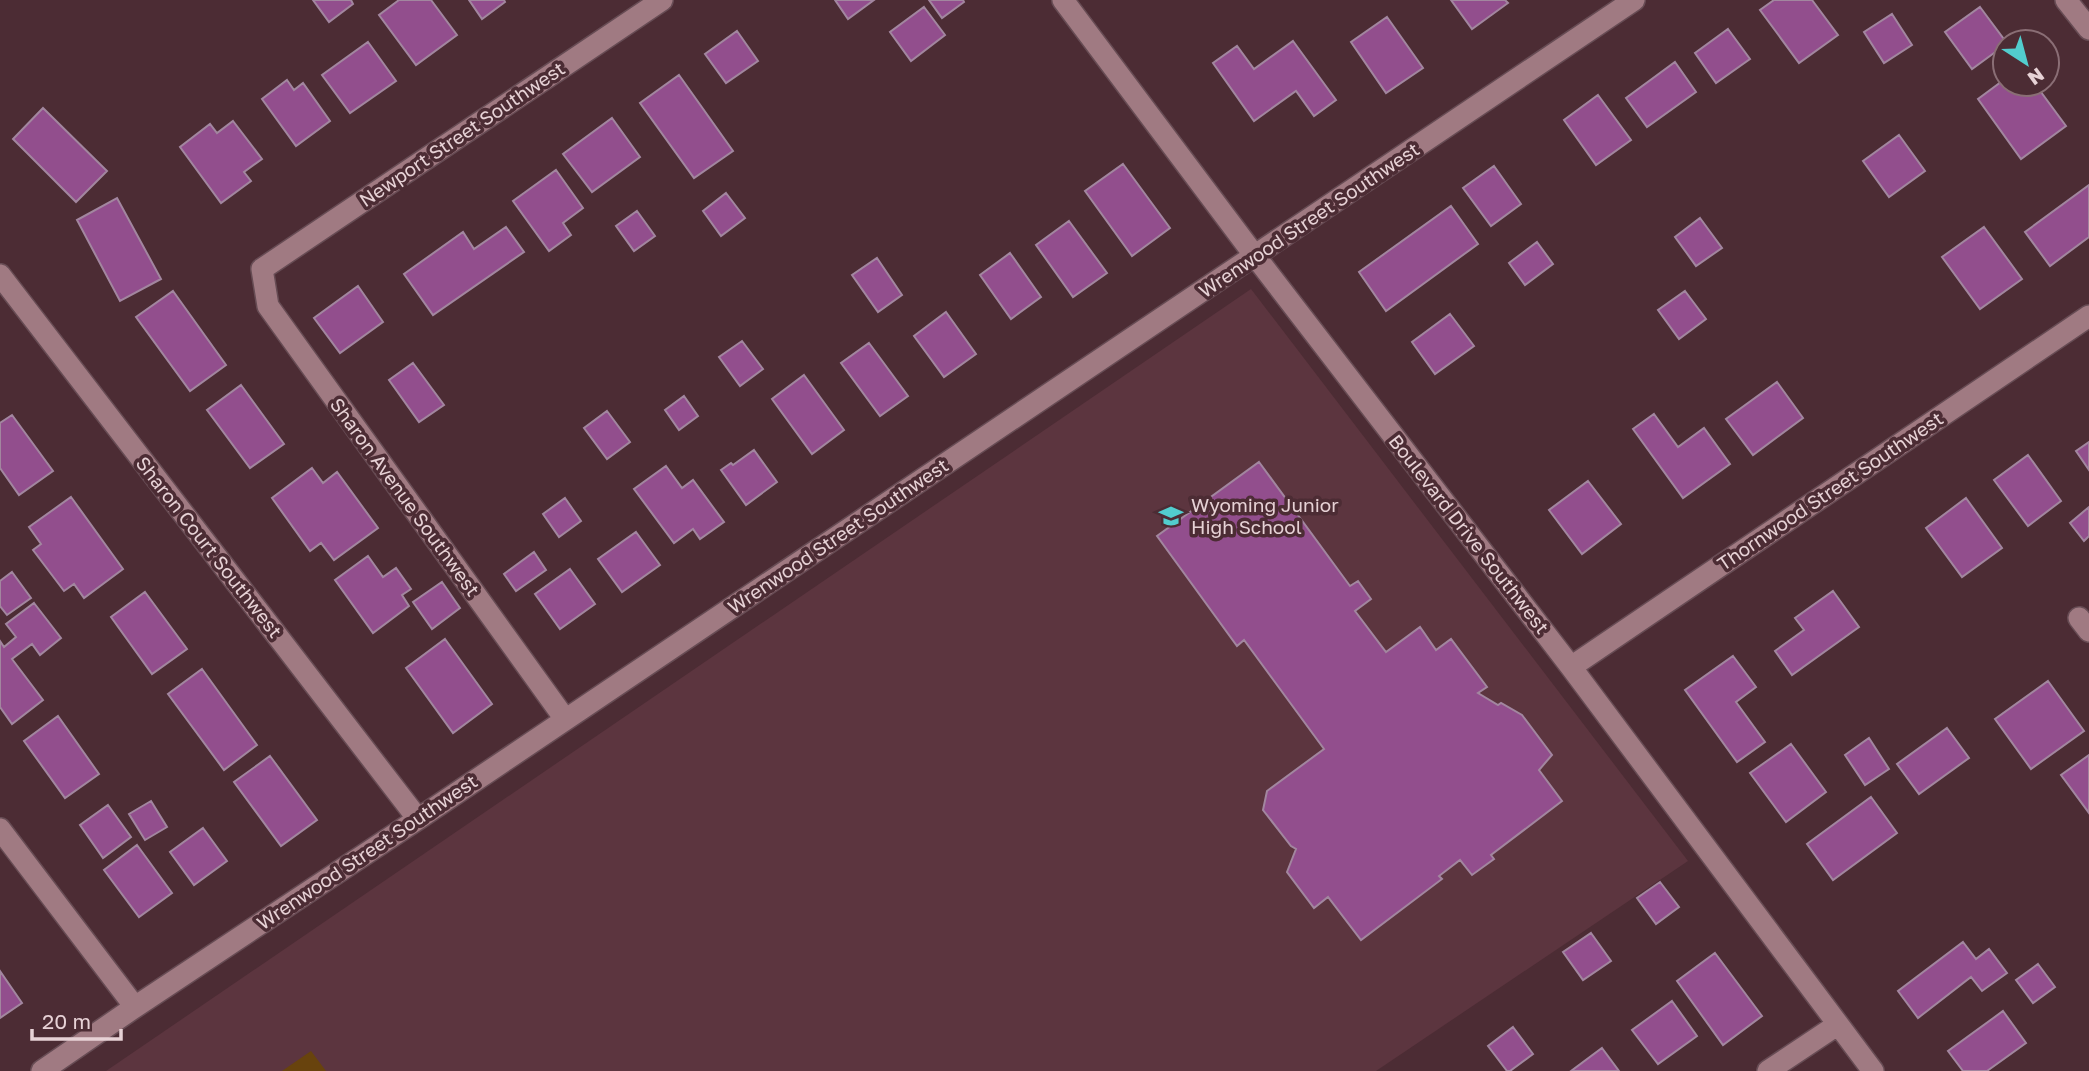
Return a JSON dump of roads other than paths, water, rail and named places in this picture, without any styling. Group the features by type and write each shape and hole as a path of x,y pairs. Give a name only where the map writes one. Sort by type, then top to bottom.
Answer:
{"street":[{"name":"Newport Street Southwest","path":"262,269 662,0"},
{"name":"Boulevard Drive Southwest","path":"1063,0 1255,256 1571,667 1873,1071"},
{"name":"Wrenwood Street Southwest","path":"42,1071 1634,0"},
{"path":"2066,0 2089,29"},
{"name":"Sharon Avenue Southwest","path":"262,269 268,306 565,719"},
{"name":"Sharon Court Southwest","path":"0,275 418,819"},
{"name":"Thornwood Street Southwest","path":"1571,667 2089,316"},
{"path":"0,829 135,1007"},
{"path":"1768,1071 1837,1025"}],"place":[{"name":"Wyoming Junior High School","path":"1171,516"}]}
